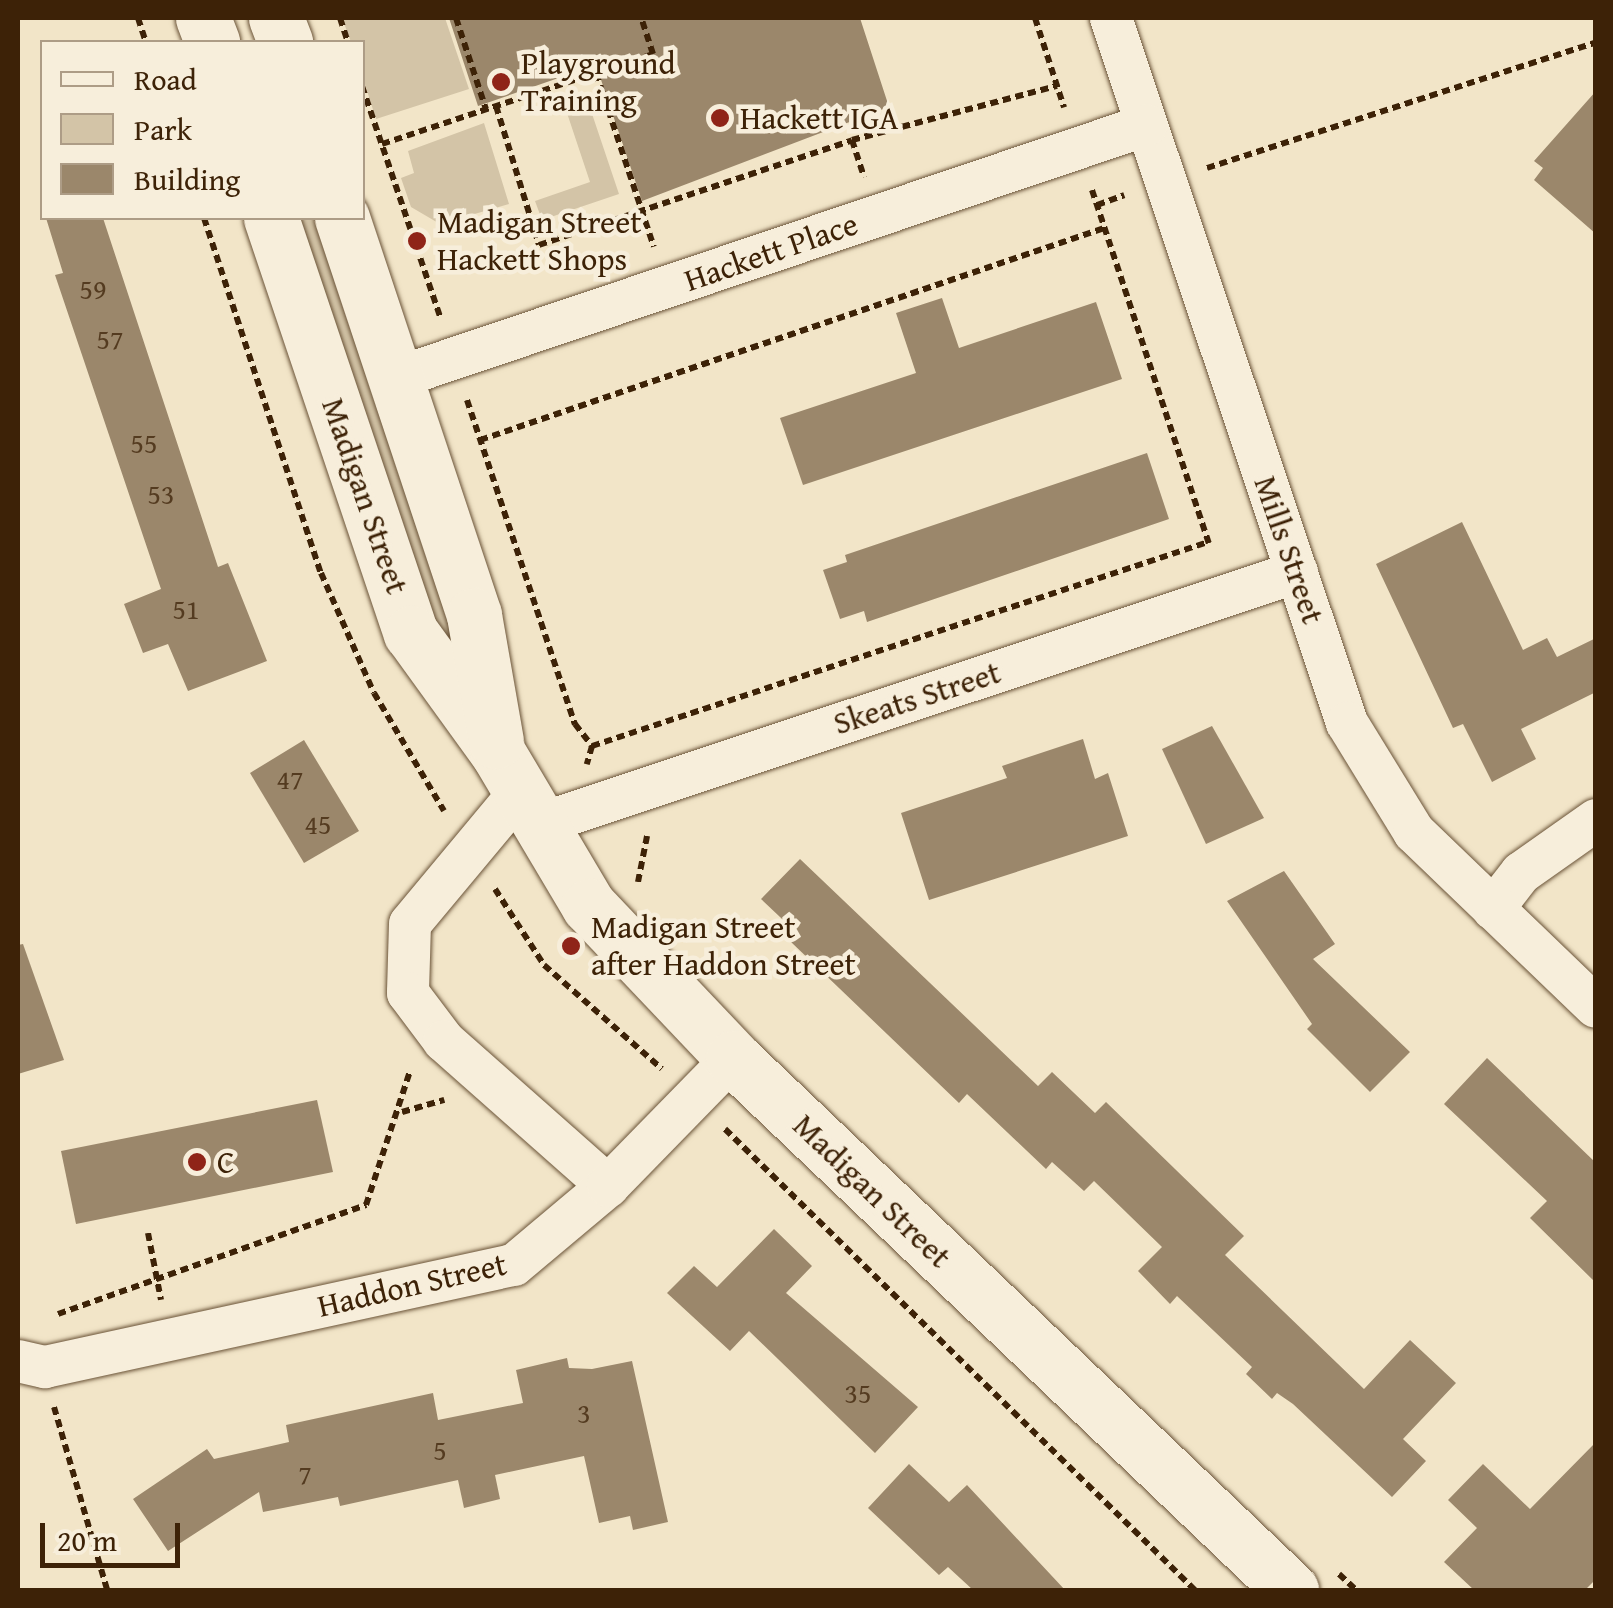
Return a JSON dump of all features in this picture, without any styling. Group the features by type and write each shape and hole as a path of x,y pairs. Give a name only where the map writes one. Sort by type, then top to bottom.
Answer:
{"street":[{"name":"Mills Street","path":"1111,18 1347,723 1377,778 1414,832 1596,1007"},
{"name":"Hackett Place","path":"396,378 1147,125"},
{"name":"Madigan Street","path":"272,220 411,632 518,790 588,906 734,1058 1292,1590"},
{"name":"Madigan Street","path":"343,220 474,615 518,790"},
{"name":"Skeats Street","path":"518,790 1297,572"},
{"path":"518,790 410,924 408,993 444,1041 608,1186"},
{"path":"1492,909 1521,873 1596,820"},
{"name":"Haddon Street","path":"31,1364 169,1340 514,1265 608,1186 734,1058"}],"path":[{"path":"456,18 486,109"},
{"path":"382,144 653,54 640,18"},
{"path":"592,746 1208,542 1035,18"},
{"path":"1097,205 1596,42"},
{"path":"596,73 668,286"},
{"path":"496,106 540,245 852,140 1057,86"},
{"path":"852,140 878,216"},
{"path":"205,220 321,573 398,738"},
{"path":"480,440 1104,228"},
{"path":"575,724 592,746"},
{"path":"586,767 592,746"},
{"path":"544,965 694,1098 1195,1590"},
{"path":"40,1321 366,1205 402,1112"},
{"path":"148,1233 169,1340"},
{"path":"31,1364 107,1590"}],"green space":[{"path":"342,18 445,18 469,89 376,119 365,84 365,40 350,40"},
{"path":"585,93 619,194 542,220 535,201 590,182 563,101"},
{"path":"484,123 509,204 440,224 411,207 401,178 414,173 408,151"},
{"path":"281,220 321,220 462,639 443,648"}],"building":[{"path":"449,18 860,18 889,107 642,201 596,65 478,106"},
{"path":"1596,91 1596,234 1534,180 1543,168 1534,161"},
{"path":"47,220 104,220 218,567 228,563 267,661 188,691 168,644 143,653 124,604 161,589 55,275 63,273"},
{"path":"942,298 959,348 1096,302 1122,379 803,485 780,418 916,373 896,313"},
{"path":"1147,453 1169,519 867,622 864,611 840,619 823,570 847,562 845,555"},
{"path":"1462,522 1523,650 1547,638 1557,657 1596,638 1596,692 1521,729 1536,759 1492,782 1463,724 1453,728 1376,564"},
{"path":"1212,726 1264,818 1206,844 1162,749"},
{"path":"1083,739 1095,779 1108,773 1128,836 929,900 901,813 1007,778 1002,766"},
{"path":"304,740 359,831 304,863 250,773"},
{"path":"800,859 1038,1086 1052,1072 1095,1113 1106,1102 1244,1236 1225,1255 1364,1389 1410,1340 1456,1383 1403,1439 1426,1461 1392,1497 1293,1404 1277,1393 1272,1399 1246,1374 1252,1367 1177,1296 1170,1304 1138,1271 1162,1247 1094,1181 1084,1191 1052,1162 1046,1169 967,1094 959,1103 791,942 798,934 761,899"},
{"path":"1284,871 1335,944 1313,959 1410,1052 1370,1092 1307,1029 1312,1024 1227,901"},
{"path":"23,944 64,1060 18,1074 18,945"},
{"path":"1487,1058 1596,1163 1596,1283 1530,1218 1547,1201 1444,1104"},
{"name":"C","path":"317,1100 333,1172 76,1224 61,1151"},
{"path":"774,1229 812,1266 786,1293 918,1407 875,1453 749,1331 730,1351 667,1293 694,1266 717,1287"},
{"path":"567,1358 569,1368 592,1369 632,1361 668,1522 633,1530 630,1516 599,1523 584,1456 495,1475 500,1499 464,1508 458,1480 340,1506 338,1497 263,1512 259,1492 168,1551 133,1499 207,1449 214,1459 289,1442 286,1425 433,1393 438,1420 523,1403 516,1370"},
{"path":"1596,1442 1596,1579 1585,1590 1474,1590 1444,1562 1477,1528 1448,1500 1483,1464 1530,1509"},
{"path":"909,1464 949,1502 967,1485 1065,1590 973,1590 948,1567 939,1575 868,1508"}],"place":[{"name":"Playground Training","path":"501,82"},
{"name":"Hackett IGA","path":"720,118"},
{"name":"Madigan Street Hackett Shops","path":"417,241"},
{"name":"Madigan Street after Haddon Street","path":"571,946"},
{"name":"C","path":"197,1162"}]}
